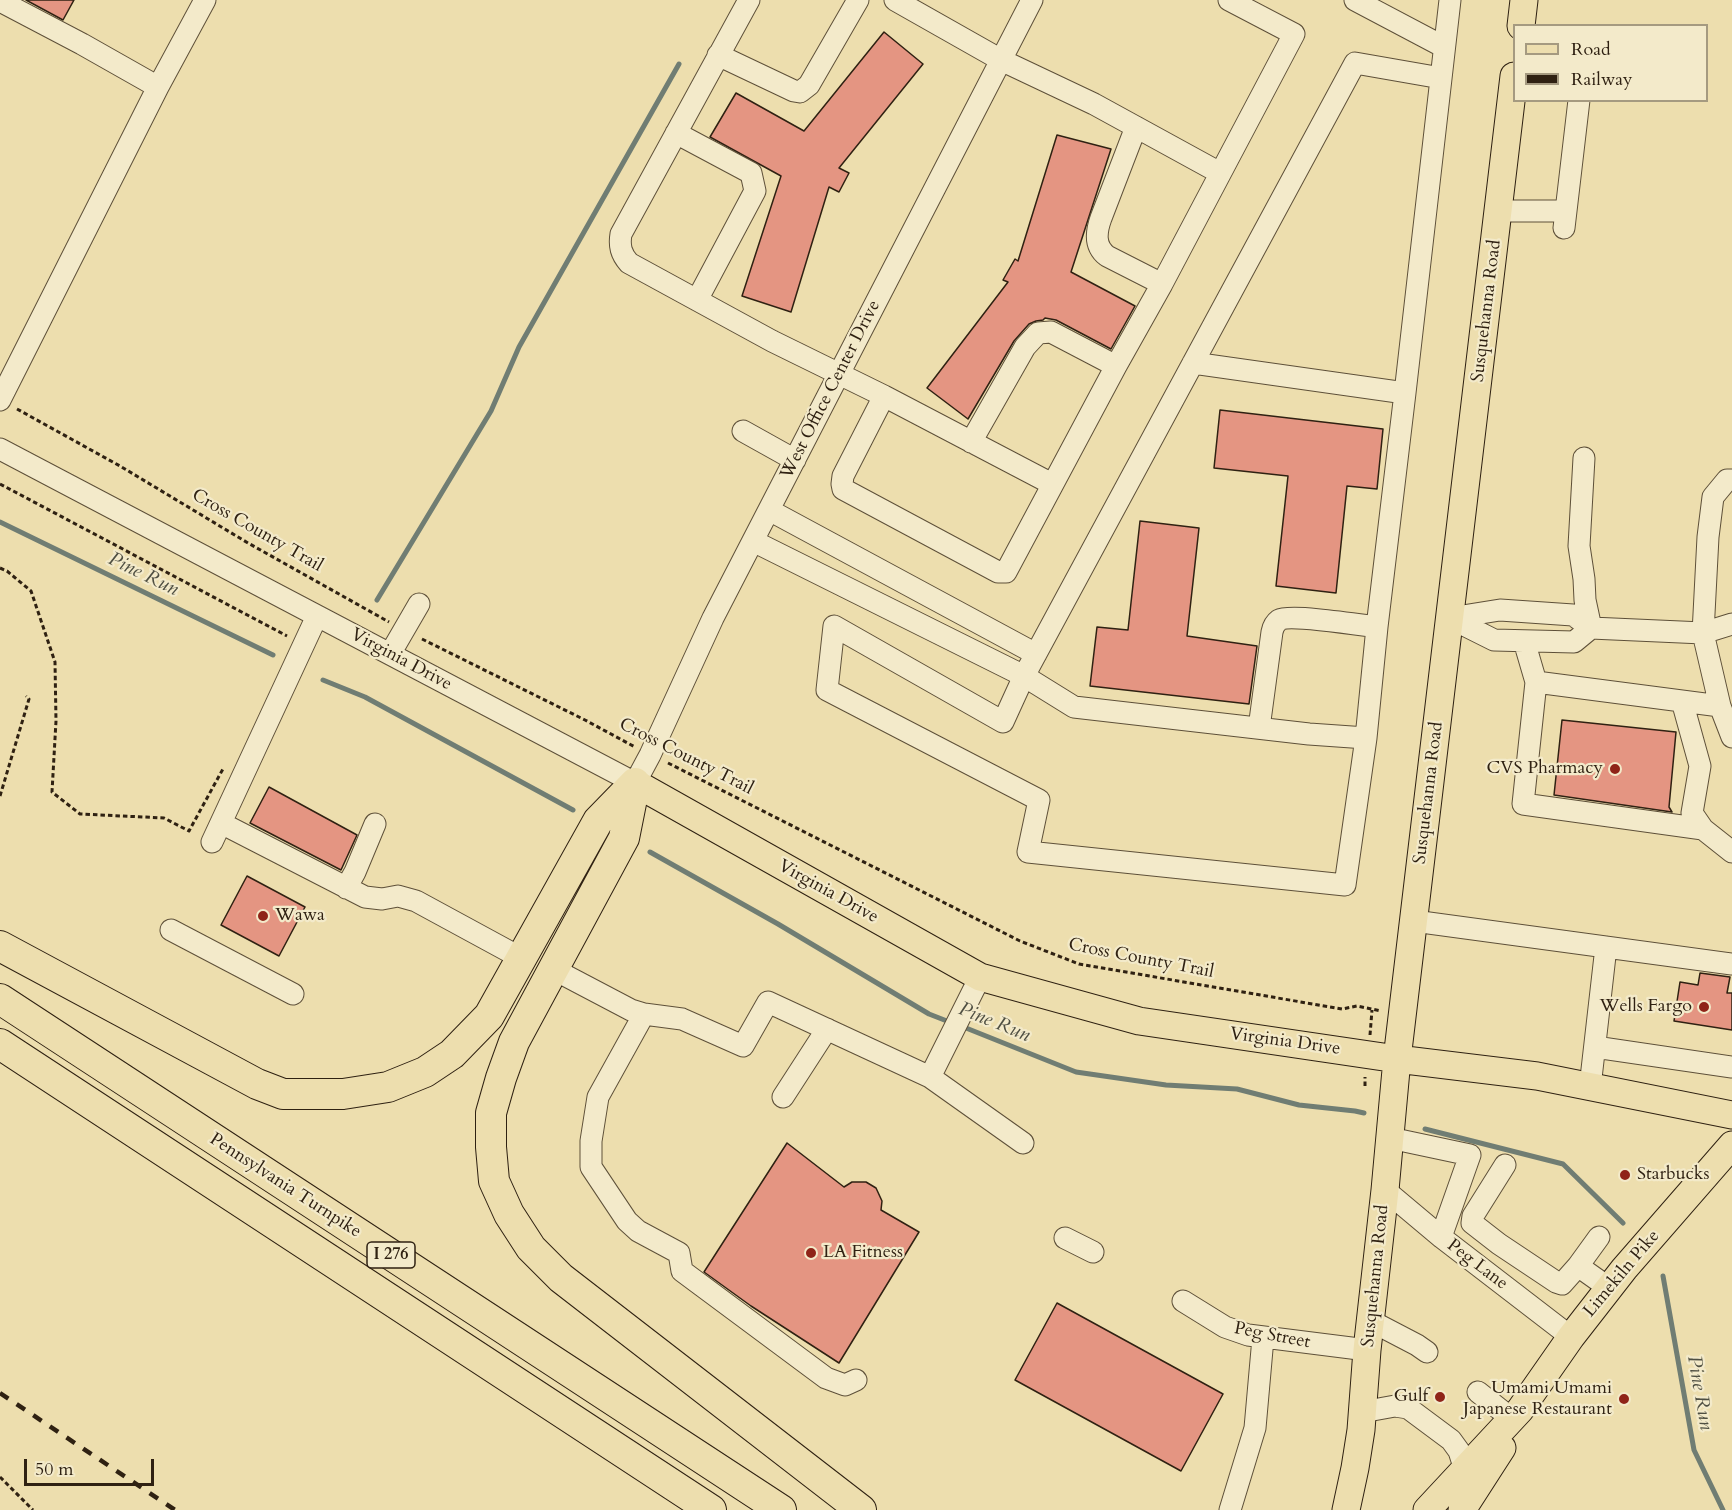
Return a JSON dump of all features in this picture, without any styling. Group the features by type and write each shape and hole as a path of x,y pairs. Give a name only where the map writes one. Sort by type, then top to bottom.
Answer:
{"highway":[{"path":"0,946 256,1084 284,1094 343,1094 388,1087 425,1072 452,1053 489,1016 598,821 635,783"},
{"path":"635,783 624,838 514,1042 501,1078 490,1113 494,1181 508,1214 531,1248 561,1278 861,1510"},
{"name":"Pennsylvania Turnpike","path":"0,999 781,1510"},
{"name":"Pennsylvania Turnpike","path":"0,1044 711,1510"}],"main road":[{"path":"1521,24 1524,0"},
{"name":"Susquehanna Road","path":"1346,1510 1355,1468 1362,1412 1397,1059 1404,1016 1513,92"},
{"name":"Virginia Drive","path":"635,783 980,976 1139,1021 1397,1059 1537,1076 1732,1116"},
{"name":"Limekiln Pike","path":"1516,1414 1609,1288 1732,1145"},
{"path":"1453,1495 1516,1414"},
{"path":"1426,1510 1453,1495 1507,1440 1516,1414"}],"street":[{"path":"0,400 158,87 205,0"},
{"path":"749,0 621,234 620,247 625,258 629,263 772,341 884,396 1052,484"},
{"path":"718,55 800,92 809,85 858,0"},
{"path":"895,0 1001,60 1094,104 1220,173"},
{"name":"West Office Center Drive","path":"635,783 713,618 1032,0"},
{"path":"884,396 843,476 843,489 1003,573 1010,567 1052,484 1162,284 1294,34 1229,0"},
{"path":"1355,0 1444,47"},
{"path":"1441,78 1355,63 1023,676 1003,722 834,626 827,690 1039,800 1028,852 1345,885 1366,738 1450,0"},
{"path":"0,1 158,87"},
{"path":"1498,211 1565,219 1579,102"},
{"path":"1136,127 1097,228 1098,247 1107,256 1162,284"},
{"path":"676,133 751,173 755,191 697,300"},
{"path":"971,442 1025,346 1038,333 1051,332 1116,366"},
{"path":"1193,363 1405,393"},
{"path":"743,431 795,460"},
{"name":"Virginia Drive","path":"0,449 635,783"},
{"path":"1584,458 1579,546 1585,600 1591,628"},
{"path":"1732,480 1727,480 1713,497 1702,633 1720,706 1732,737"},
{"path":"769,510 1036,654"},
{"path":"753,541 1023,676 1074,707 1366,738"},
{"path":"390,654 419,604"},
{"path":"1450,618 1500,610 1573,615 1591,628 1702,633 1732,624"},
{"path":"212,842 317,616"},
{"path":"1259,728 1272,632 1279,620 1286,618 1377,627"},
{"path":"1450,618 1494,640 1574,642 1591,628"},
{"path":"1524,641 1536,682 1523,804 1703,829"},
{"path":"1536,682 1720,706"},
{"path":"1682,701 1700,766 1692,813 1703,829 1732,852"},
{"path":"221,823 365,897 382,899 398,896 416,901 521,958"},
{"path":"346,888 375,824"},
{"path":"1414,921 1732,964"},
{"path":"171,930 293,994"},
{"path":"1590,1087 1606,947"},
{"path":"553,969 631,1010 682,1019 743,1046 768,1002 930,1077 1023,1143"},
{"path":"930,1077 980,976"},
{"path":"644,1014 598,1097 591,1141 591,1167 627,1221 638,1231 679,1253 682,1271 826,1378 845,1385 856,1380"},
{"path":"783,1097 827,1029"},
{"path":"1595,1047 1732,1067"},
{"path":"1390,1138 1470,1155 1441,1238"},
{"path":"1505,1165 1473,1216 1472,1223 1499,1244 1562,1284 1599,1238"},
{"name":"Peg Lane","path":"1385,1190 1441,1238 1571,1337"},
{"path":"1065,1238 1093,1252"},
{"path":"1480,1267 1499,1244"},
{"path":"1578,1266 1609,1288"},
{"name":"Peg Street","path":"1184,1301 1225,1327 1248,1335 1367,1350"},
{"path":"1371,1321 1427,1352"},
{"path":"1230,1510 1255,1428 1263,1338"},
{"path":"1478,1392 1516,1414"},
{"path":"1362,1412 1395,1406 1408,1408 1451,1440 1459,1451 1453,1495"}],"path":[{"name":"Cross County Trail","path":"0,400 120,466 248,543 404,630 1020,941 1079,964 1342,1009 1358,1006 1404,1016"},
{"path":"0,484 287,636"},
{"path":"0,568 31,591 55,662 56,721 52,792 80,814 164,818 189,831 229,758"},
{"path":"0,796 29,699 26,696"},
{"path":"0,1478 33,1510"}],"building":[{"path":"26,0 74,0 63,20"},
{"path":"884,32 923,64 839,168 849,173 839,192 829,187 791,312 742,296 781,176 710,137 736,93 804,131"},
{"path":"1057,135 1111,149 1071,272 1135,306 1111,349 1056,320 1045,318 1029,324 1014,341 968,419 927,388 1008,282 1003,280 1015,259 1018,261"},
{"path":"1220,410 1383,429 1377,489 1347,486 1336,593 1276,586 1288,476 1214,468"},
{"path":"1140,521 1199,528 1187,636 1257,646 1249,704 1090,686 1097,627 1128,630"},
{"name":"CVS Pharmacy","path":"1562,720 1676,732 1669,807 1672,812 1554,795"},
{"name":"Wawa","path":"269,787 357,835 341,870 250,823"},
{"name":"Wawa","path":"247,876 305,907 279,956 221,925"},
{"name":"Wells Fargo","path":"1700,973 1730,977 1727,993 1732,993 1732,1030 1674,1021 1680,982 1698,985"},
{"name":"LA Fitness","path":"787,1143 844,1187 852,1182 866,1182 876,1188 882,1201 881,1210 919,1232 839,1363 751,1306 704,1272"},
{"path":"1057,1303 1223,1394 1181,1471 1015,1380"}],"waterway":[{"path":"377,600 491,411 519,347 679,64"},
{"name":"Pine Run","path":"0,522 273,655"},
{"name":"Pine Run","path":"323,680 365,697 573,810"},
{"name":"Pine Run","path":"650,852 778,924 929,1014 952,1023"},
{"name":"Pine Run","path":"961,1026 1076,1072 1166,1085 1237,1089 1299,1105 1364,1113"},
{"name":"Pine Run","path":"1425,1129 1563,1164 1623,1223"},
{"name":"Pine Run","path":"1663,1276 1694,1450 1723,1510"}],"railway":[{"path":"0,1393 175,1510"}],"place":[{"name":"CVS Pharmacy","path":"1615,769"},
{"name":"Wawa","path":"263,916"},
{"name":"Wells Fargo","path":"1704,1007"},
{"name":"Starbucks","path":"1625,1175"},
{"name":"LA Fitness","path":"811,1253"},
{"name":"Gulf","path":"1440,1397"},
{"name":"Umami Umami Japanese Restaurant","path":"1624,1399"}]}
